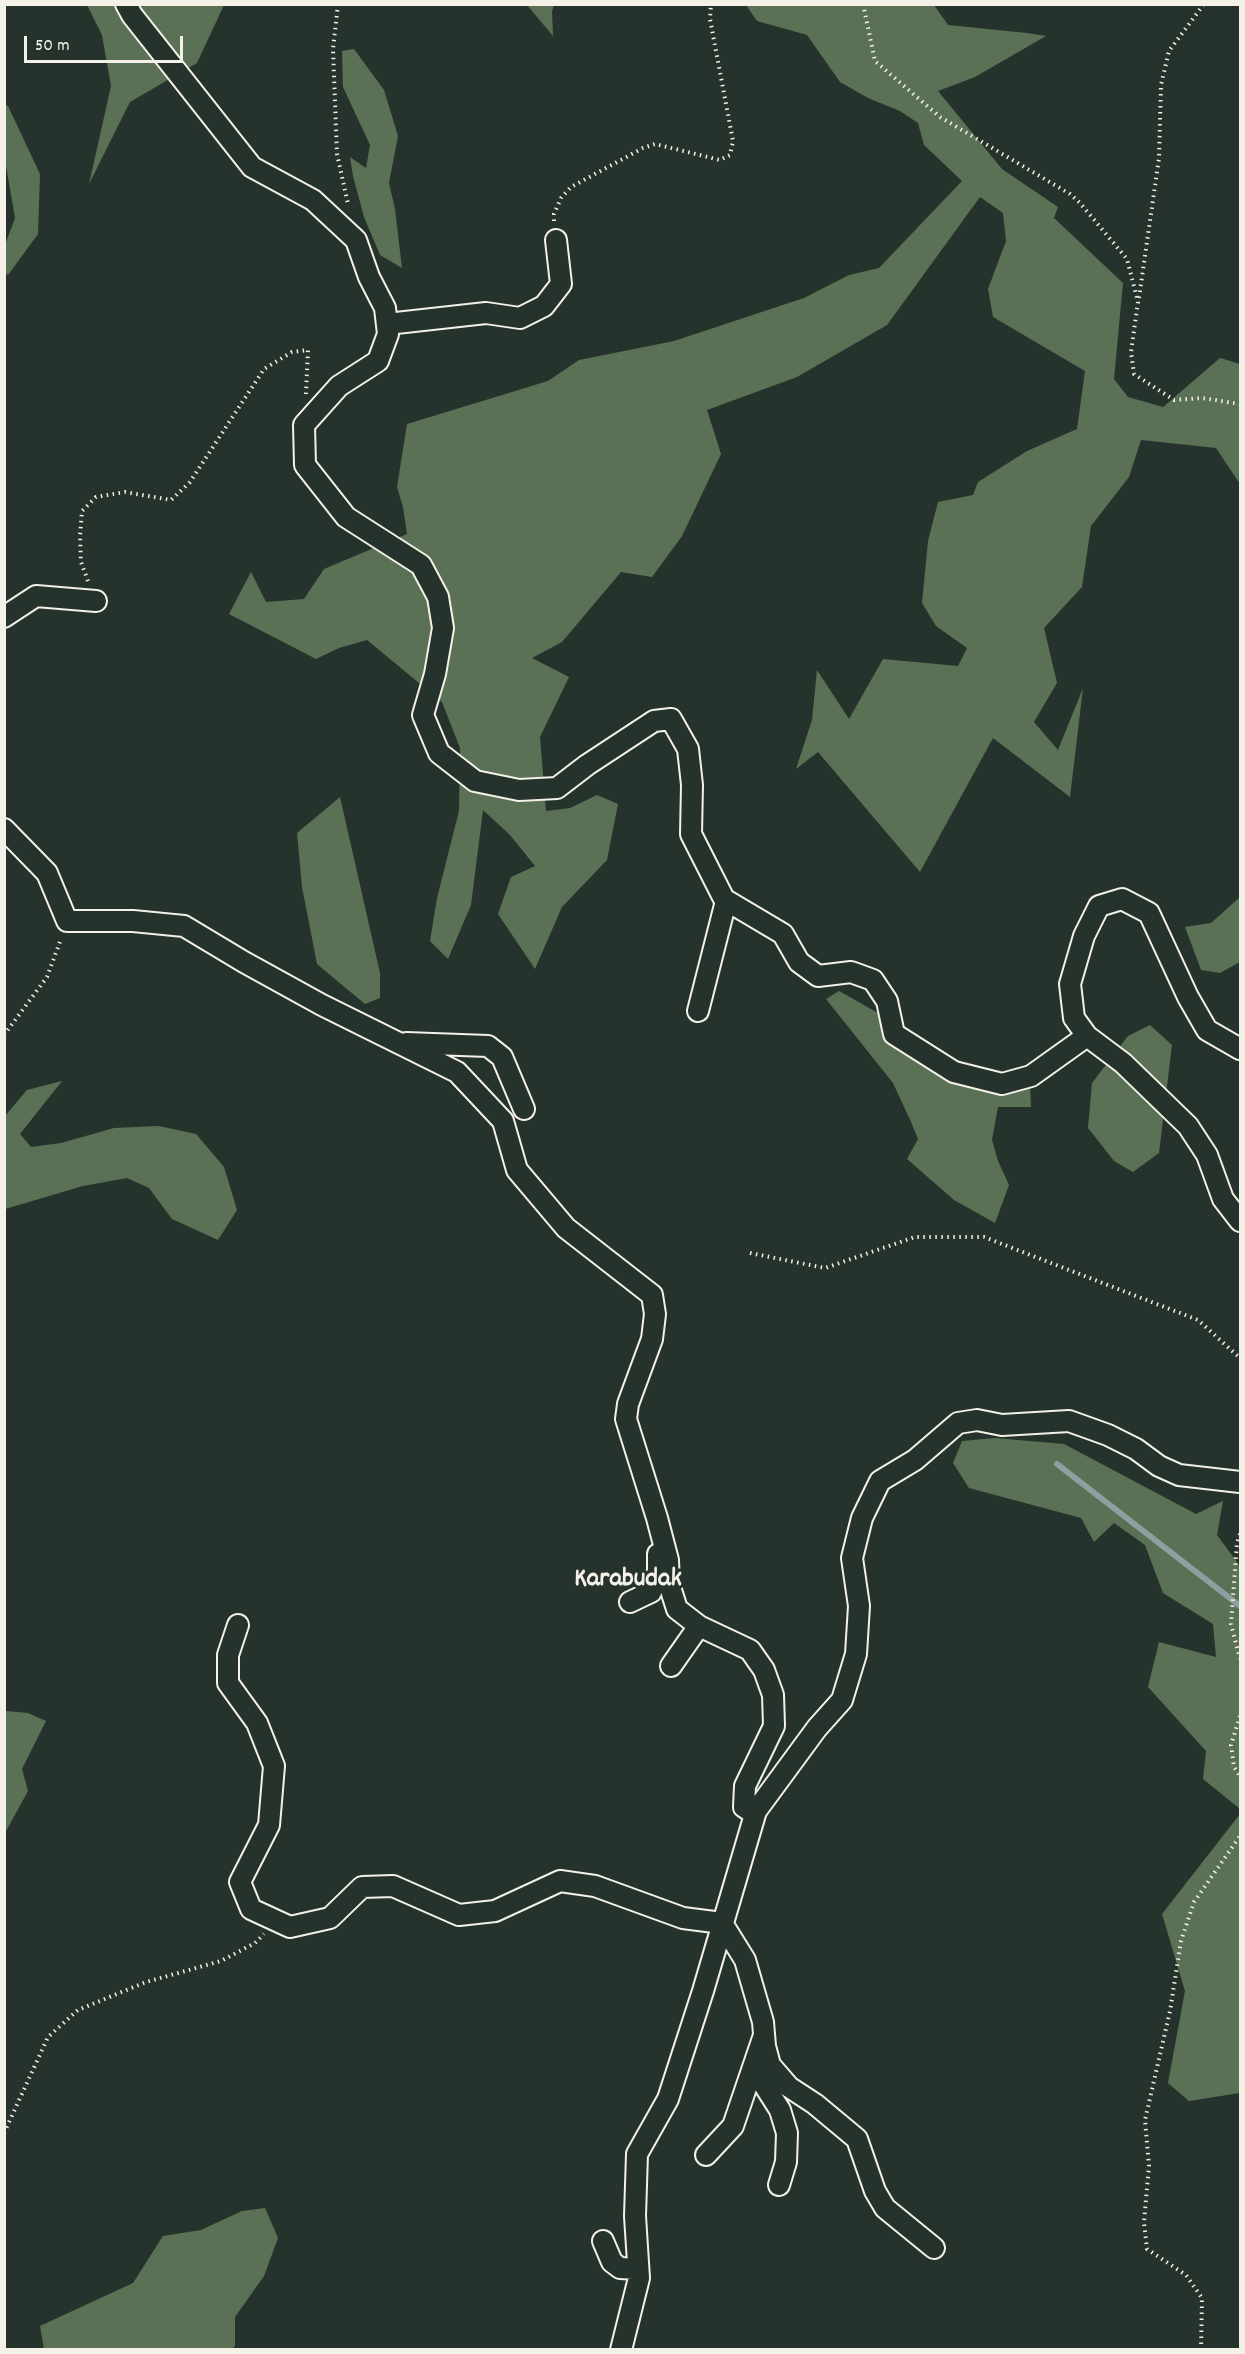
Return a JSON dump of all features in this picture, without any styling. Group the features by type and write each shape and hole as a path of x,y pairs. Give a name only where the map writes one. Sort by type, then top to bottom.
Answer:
{"street":[{"path":"126,4 132,15 252,167 314,200 356,240 369,277 385,308 388,334 378,361 339,386 304,425 305,465 346,517 421,566 438,597 443,628 435,674 423,716 439,753 475,781 519,790 557,788 586,765 654,721 671,719 688,749 692,785 691,834 726,901 783,934 799,962 818,976 851,972 873,980 887,1001 894,1034 954,1072 1002,1084 1031,1076 1087,1036"},
{"path":"387,324 486,313 520,318 544,306 561,284 556,240"},
{"path":"4,617 36,596 96,601"},
{"path":"4,829 47,873 67,921 133,921 184,926 302,994 458,1072 503,1121 517,1170 566,1228 652,1295 655,1314 652,1340 628,1404 626,1419 657,1518 668,1560 669,1584 677,1609 699,1626 750,1650 764,1670 773,1695 774,1726 744,1786 744,1807 750,1811 756,1811"},
{"path":"1240,1048 1207,1030 1188,997 1149,913 1122,899 1099,906 1084,936 1070,984 1074,1018 1087,1036 1123,1063 1188,1126 1207,1155 1223,1199 1240,1221"},
{"path":"698,1011 726,901"},
{"path":"398,1042 488,1046 502,1057 524,1109"},
{"path":"621,2349 639,2278 635,2216 637,2154 668,2098 703,1991 756,1811 790,1761 842,1700 856,1654 859,1606 852,1558 862,1518 880,1481 915,1460 958,1423 977,1420 1002,1425 1069,1422 1127,1444 1159,1466 1179,1475 1240,1482"},
{"path":"630,1602 651,1592 658,1571 657,1518"},
{"path":"238,1625 228,1655 228,1683 257,1723 274,1766 269,1825 240,1882 251,1909 290,1927 330,1918 362,1887 393,1886 459,1915 495,1911 560,1881 595,1886 683,1918 722,1923"},
{"path":"671,1666 699,1626"},
{"path":"722,1923 745,1960 763,2022 770,2065 789,2087 857,2139 875,2191 885,2208 934,2248"},
{"path":"706,2155 733,2126 764,2036"},
{"path":"754,2069 780,2110 787,2133 786,2162 779,2185"},
{"path":"603,2241 612,2262 620,2268 638,2269"}],"path":[{"path":"338,4 333,49 338,154 349,208"},
{"path":"556,240 554,214 561,198 571,187 643,148 655,144 720,160 730,155 733,141 710,19 711,4"},
{"path":"863,4 875,61 940,117 1070,194 1080,203 1127,259 1138,302"},
{"path":"1204,4 1169,51 1161,85 1159,158 1131,352 1134,374 1174,400 1202,398 1240,404"},
{"path":"96,601 81,562 80,536 82,511 96,497 126,492 171,500 190,482 264,369 292,352 308,350 304,425"},
{"path":"4,1035 47,977 67,921"},
{"path":"750,1253 825,1268 915,1237 984,1237 1198,1320 1240,1358"},
{"path":"1240,1534 1237,1543 1231,1624 1240,1659"},
{"path":"1240,1716 1231,1744 1234,1767 1240,1776"},
{"path":"1201,2349 1202,2298 1186,2275 1147,2249 1144,2222 1149,2166 1145,2120 1170,2011 1184,1932 1194,1902 1240,1836"},
{"path":"4,2133 48,2037 78,2010 146,1982 221,1961 255,1943 277,1921"}],"green space":[{"path":"87,5 115,5 125,25 139,5 224,5 197,63 130,102 89,184 111,86 102,35"},
{"path":"527,5 554,5 552,11 553,36"},
{"path":"746,5 934,5 948,25 1046,36 975,77 938,91 1002,169 1058,207 1054,218 1123,283 1114,379 1128,397 1163,407 1220,358 1240,364 1240,484 1216,448 1141,440 1129,477 1091,526 1082,587 1044,628 1057,683 1034,722 1058,750 1083,688 1070,797 993,738 920,872 818,752 796,769 812,720 817,670 849,719 883,659 958,666 967,648 936,626 922,603 928,541 938,502 973,495 978,482 1027,451 1077,429 1085,371 993,317 988,289 1006,241 1003,213 980,197 887,325 797,377 707,410 721,454 682,536 652,577 621,572 562,642 532,658 569,677 540,737 546,811 570,808 597,795 618,804 607,860 562,907 535,969 498,914 511,877 535,866 510,835 483,810 471,905 448,959 430,941 437,898 459,811 460,748 442,702 367,640 339,648 316,659 229,614 251,572 266,602 304,599 324,569 407,534 397,487 407,424 548,381 579,360 674,341 804,298 849,275 879,268 962,181 924,145 918,123 900,111 868,98 840,82 807,35 757,21"},
{"path":"354,49 384,90 398,136 389,183 395,209 402,268 380,255 364,217 353,176 350,157 366,168 370,145 343,87 342,51"},
{"path":"5,104 40,174 38,234 8,275 5,273 5,245 15,218 5,160"},
{"path":"340,797 380,973 380,998 365,1004 317,964 302,887 297,833"},
{"path":"1240,897 1240,962 1220,973 1201,970 1185,927 1211,923"},
{"path":"839,991 878,1013 887,1043 955,1080 1030,1085 1031,1107 998,1107 992,1140 998,1161 1009,1185 995,1223 954,1200 907,1159 918,1139 893,1083 826,999"},
{"path":"1150,1025 1172,1045 1159,1153 1133,1172 1114,1161 1088,1128 1092,1083 1128,1036"},
{"path":"62,1081 20,1134 31,1147 61,1143 114,1128 159,1126 196,1134 224,1167 237,1210 218,1240 172,1219 149,1188 127,1178 83,1186 5,1209 5,1116 27,1090"},
{"path":"995,1438 1064,1444 1196,1514 1223,1501 1217,1535 1240,1566 1240,1809 1203,1779 1206,1751 1148,1687 1159,1642 1216,1657 1213,1624 1163,1593 1145,1545 1114,1523 1094,1542 1081,1518 969,1488 953,1463 962,1441"},
{"path":"7,1711 28,1713 46,1721 22,1769 28,1791 5,1833 4,1713"},
{"path":"1240,1814 1240,2093 1189,2101 1168,2083 1185,1991 1162,1914"},
{"path":"265,2208 278,2238 264,2276 235,2317 235,2346 232,2349 44,2349 40,2326 133,2283 163,2236 201,2230 242,2211"}],"waterway":[{"path":"1057,1464 1240,1606"}],"district":[{"name":"Karabudak","path":"628,1581"}]}
